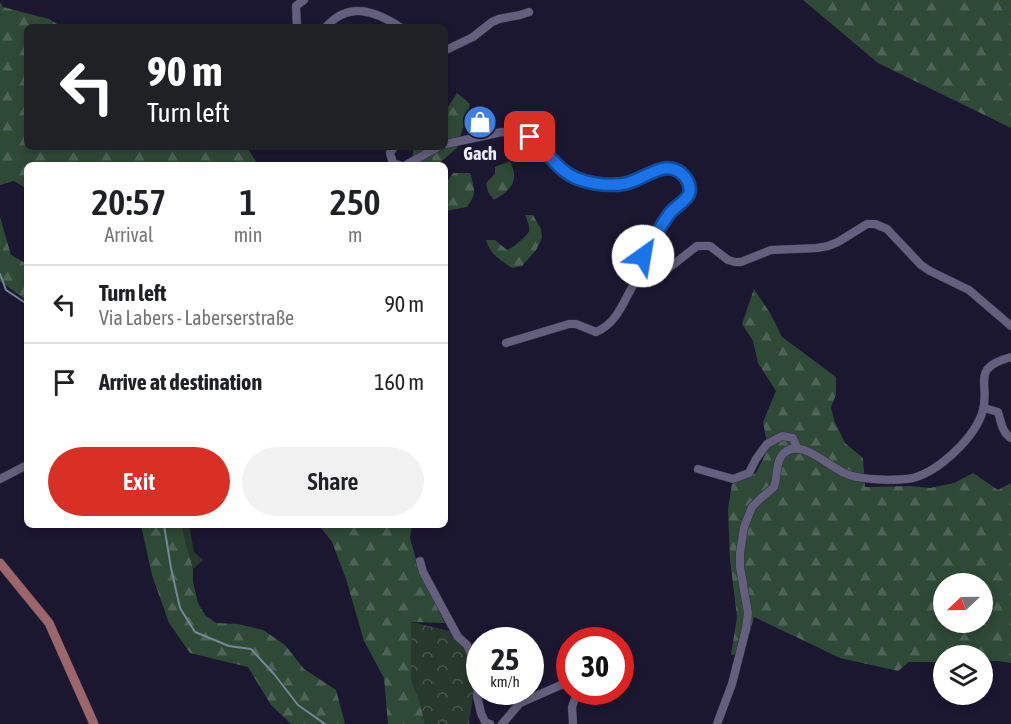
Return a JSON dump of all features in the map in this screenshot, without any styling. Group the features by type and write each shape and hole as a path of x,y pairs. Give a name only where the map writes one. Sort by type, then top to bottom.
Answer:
{"main road":[{"path":"0,564 49,623 94,724"}],"street":[{"path":"297,24 294,3 304,0"},
{"path":"329,24 338,16 356,11 372,13 395,24"},
{"path":"448,49 473,36 492,22 528,12"},
{"path":"448,144 502,132 513,132 530,137 559,168 572,176 607,184 627,183 666,167 677,169 685,176 690,190 686,198 670,213 643,256 642,267 648,275 662,274 697,246 710,246 728,260 741,262 771,250 828,246 867,224 875,224 887,229 921,265 969,290 1011,326"},
{"path":"411,162 433,150"},
{"path":"506,344 569,324 576,324 597,332 610,324 620,311 636,278 644,270"},
{"path":"717,724 732,684 747,619 747,604 741,582 740,567 744,527 752,507 774,488 782,455 790,449 806,450 839,472 862,478 903,479 929,472 951,456 981,416 984,408 983,380 989,368 995,362 1011,357"},
{"path":"984,408 998,412 1004,430 1011,438"},
{"path":"698,469 733,479 749,473 767,444 782,436 793,438 797,448"},
{"path":"0,479 24,467"},
{"path":"420,561 436,598 460,640 466,645 479,673 477,696 485,722 490,724"},
{"path":"502,724 520,703 556,687"},
{"path":"573,705 573,724"}],"green space":[{"path":"803,0 1011,0 1011,128 878,63"},
{"path":"0,2 3,7 49,19 57,24 24,24 24,150 249,150 256,162 24,162 24,187 14,181 0,185"},
{"path":"457,93 470,104 457,148 441,162 406,162 412,157 413,150 448,150 448,107"},
{"path":"510,161 514,174 512,184 494,200 488,192 486,183 495,174 495,167"},
{"path":"453,173 470,173 474,194 467,207 448,211 449,179"},
{"path":"525,215 533,215 541,229 542,238 536,250 522,266 512,268 493,253 486,240 495,240 507,250 512,247 528,232 529,227"},
{"path":"0,217 11,255 24,262 24,299 0,281"},
{"path":"754,289 782,337 836,377 836,395 831,407 834,420 845,443 863,458 865,487 930,488 954,483 973,473 998,490 1011,483 1011,663 993,661 993,645 933,645 933,662 909,662 898,671 840,658 754,617 744,653 731,655 737,617 730,560 728,509 732,484 756,473 768,449 763,422 776,391 758,363 753,341 742,324"},
{"path":"142,528 182,528 193,569 193,582 198,603 205,615 216,623 238,624 263,630 285,645 304,669 336,690 345,724 291,724 271,705 248,667 190,653 169,623 152,575"},
{"path":"182,528 190,528 194,552 203,560 193,569"},
{"path":"321,528 412,528 410,538 420,573 445,623 411,622 425,724 388,724 384,678 364,641 346,579 332,542"},
{"path":"411,622 463,634 466,650 466,705 472,705 469,724 425,724 411,680"}],"waterway":[{"path":"0,274 6,290 24,302"},
{"path":"164,528 180,608 195,632 229,646 251,649 298,705 325,724"}],"place":[{"name":"Gach","path":"480,122"}],"route":[{"path":"530,137 559,168 586,181 607,184 627,183 666,167 677,169 685,176 690,185 689,194 670,213 643,256"}]}
